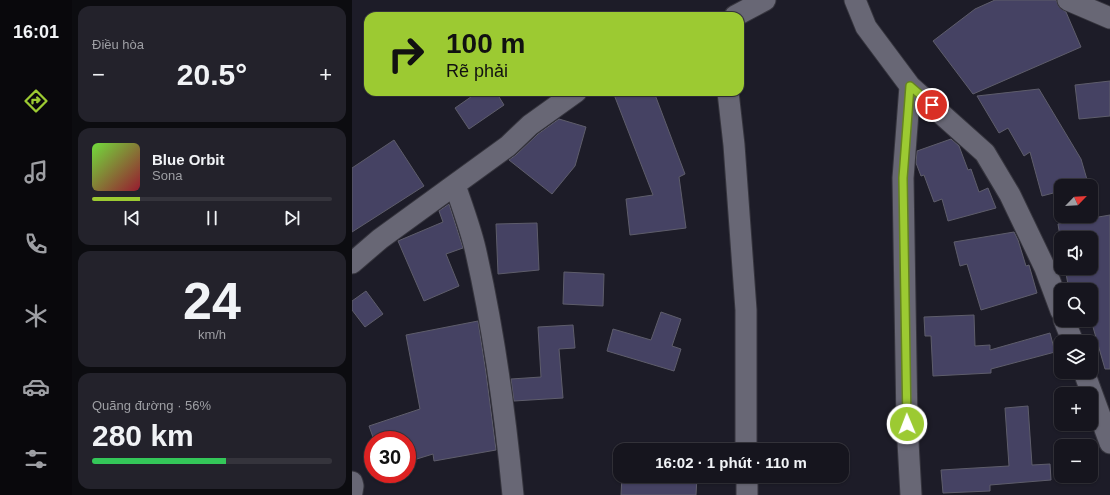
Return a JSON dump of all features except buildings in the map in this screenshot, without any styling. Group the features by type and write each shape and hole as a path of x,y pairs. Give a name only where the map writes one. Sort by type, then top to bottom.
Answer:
{"street":[{"path":"742,12 765,0"},
{"path":"855,0 866,27 910,86 985,153 1013,201 1045,268 1054,292"},
{"path":"1068,0 1110,18"},
{"path":"910,86 903,178 907,416 911,495"},
{"path":"352,263 380,239 508,146 530,125 570,96"},
{"path":"728,96 734,145 746,310 746,443"},
{"path":"455,185 475,247 494,339 508,443 513,495"},
{"path":"1087,379 1110,443"},
{"path":"352,482 352,492"},
{"path":"747,483 747,495"}],"route":[{"path":"907,424 903,178 910,86 932,105"}]}
